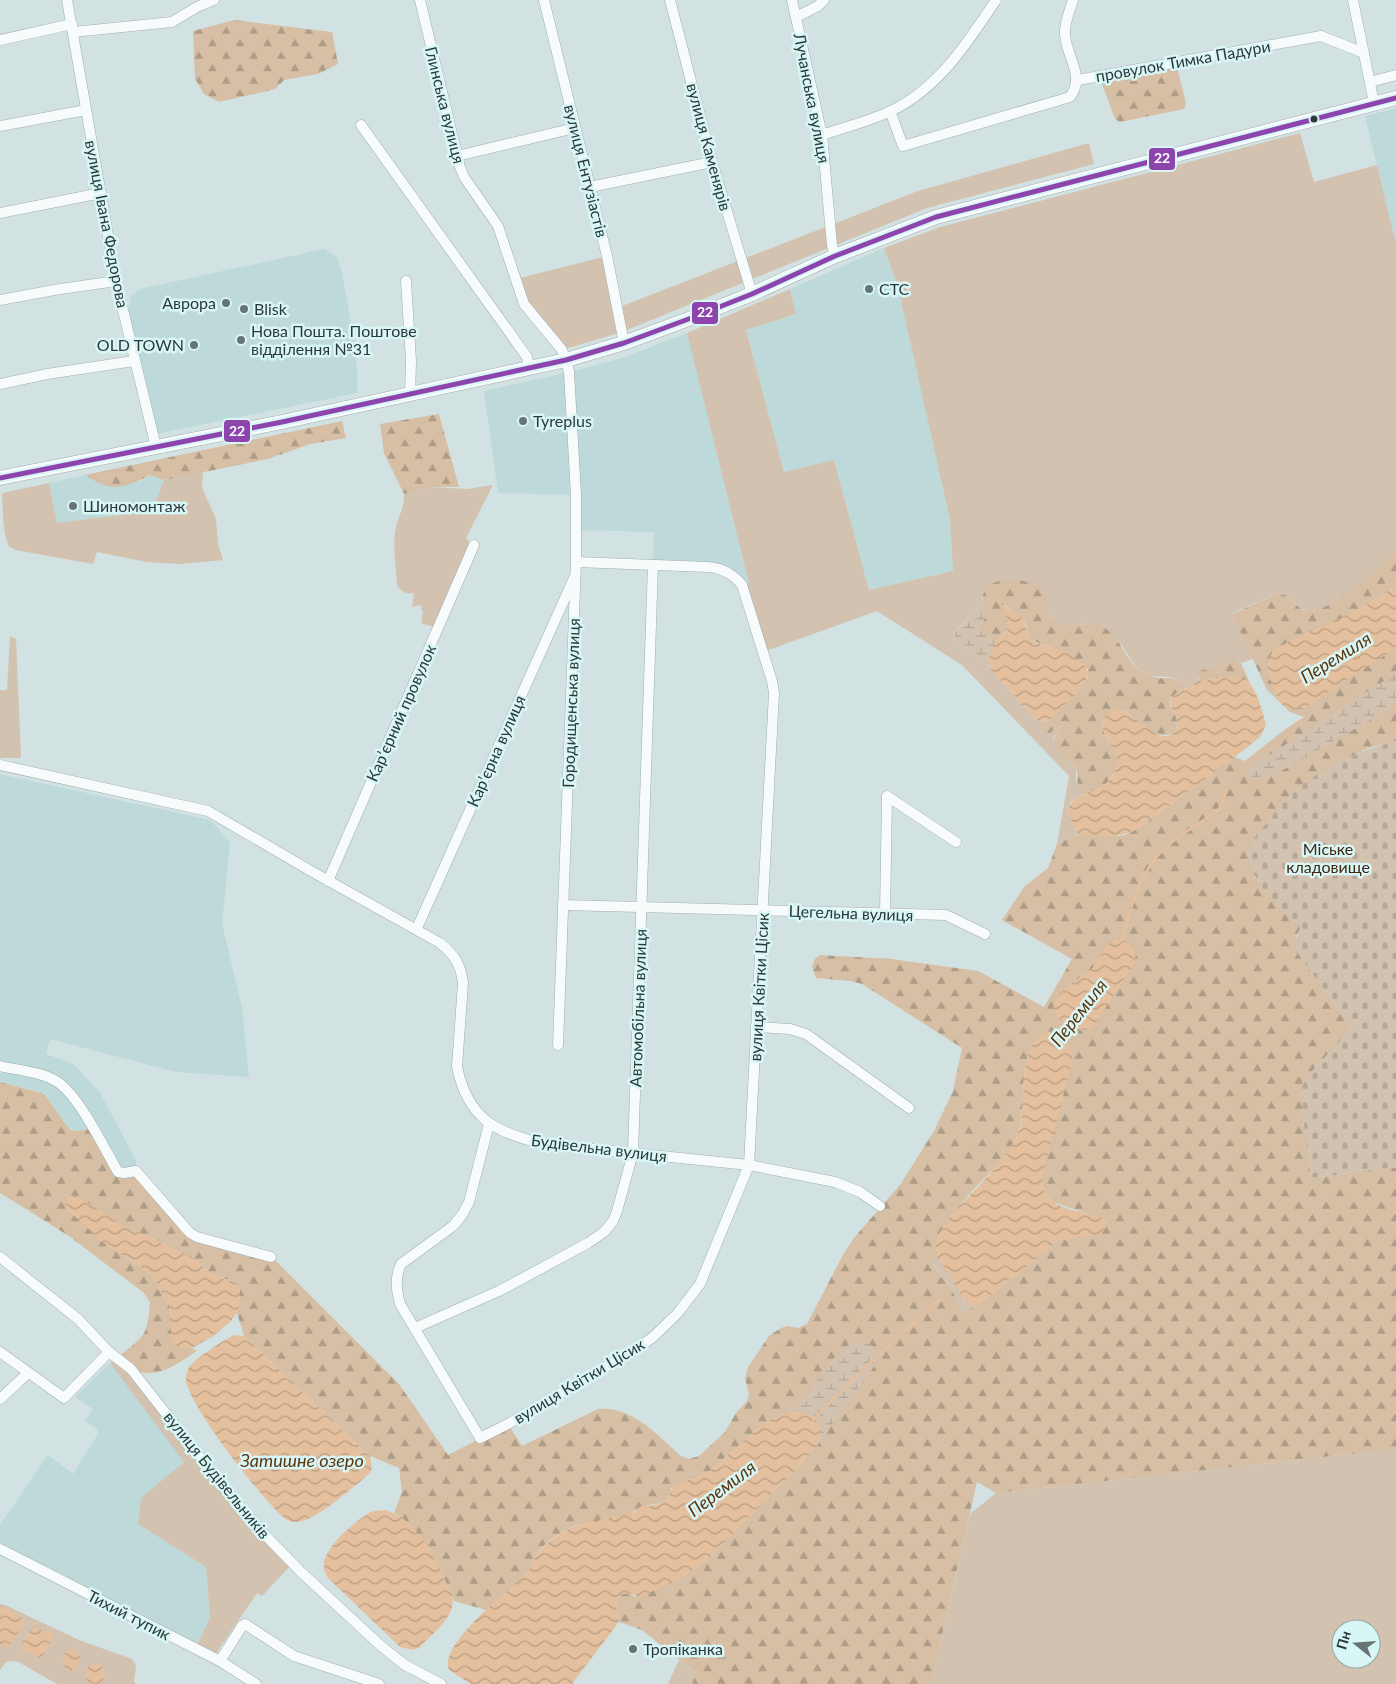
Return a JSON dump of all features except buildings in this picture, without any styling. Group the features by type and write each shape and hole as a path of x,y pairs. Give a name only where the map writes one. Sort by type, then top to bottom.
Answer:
{"main road":[{"path":"0,478 566,360 624,343 694,317 752,294 835,256 936,217 1396,98"}],"street":[{"name":"вулиця Івана Федорова","path":"67,0 116,281 156,447"},
{"path":"0,40 72,28 172,22 197,7 214,0"},
{"name":"Глинська вулиця","path":"420,0 457,156 464,177 498,226 524,304 562,350 566,360"},
{"name":"вулиця Ентузіастів","path":"544,0 607,256 624,343"},
{"name":"вулиця Каменярів","path":"670,0 712,162 752,294"},
{"name":"Лучанська вулиця","path":"792,0 822,135 832,245 835,256"},
{"path":"796,17 818,6 824,0"},
{"path":"822,135 890,111 918,94 948,67 966,45 996,0"},
{"path":"1073,0 1065,35 1078,80"},
{"path":"1353,0 1374,103"},
{"name":"провулок Тимка Падури","path":"890,111 903,146 1070,97 1076,89 1078,80 1321,36 1364,53"},
{"path":"1370,82 1396,75"},
{"path":"0,126 86,110"},
{"path":"362,125 527,357 529,368"},
{"path":"457,156 575,128"},
{"path":"590,187 712,162"},
{"path":"0,213 101,193"},
{"path":"0,300 116,281"},
{"path":"406,281 409,316 410,394"},
{"name":"Городищенська вулиця","path":"558,1045 576,574 576,495 569,372 566,360"},
{"path":"0,384 47,374 134,361"},
{"name":"Карʼєрний провулок","path":"328,881 474,545"},
{"name":"вулиця Квітки Цісик","path":"415,1328 480,1438 638,1348 677,1314 700,1284 749,1165 774,693 764,652 742,585 733,575 714,567 576,562"},
{"name":"Автомобільна вулиця","path":"415,1328 501,1290 588,1243 609,1227 618,1211 633,1153 652,565"},
{"name":"Карʼєрна вулиця","path":"417,928 576,574"},
{"name":"Будівельна вулиця","path":"0,765 208,811 328,881 417,928 450,951 455,957 462,973 463,983 457,1068 459,1078 469,1099 489,1124 519,1138 543,1144 749,1165 835,1182 860,1192 880,1206"},
{"path":"885,914 887,796 956,842"},
{"name":"Цегельна вулиця","path":"562,905 946,915 985,934"},
{"path":"756,1027 790,1029 806,1034 909,1108"},
{"path":"0,1066 37,1074 58,1082 74,1098 118,1172 124,1173 136,1170 190,1233 197,1237 271,1257"},
{"path":"415,1328 400,1304 396,1282 398,1271 401,1264 453,1226 462,1215 469,1202 489,1124"},
{"name":"вулиця Будівельників","path":"0,1257 78,1319 109,1352 131,1368 226,1490 266,1536 301,1572 381,1646 405,1665 441,1684"},
{"path":"0,1352 64,1398 109,1352"},
{"path":"0,1399 28,1373"},
{"name":"Тихий тупик","path":"0,1549 220,1662 256,1684"},
{"path":"220,1662 245,1624 294,1656 379,1684"}],"shaded area":[{"path":"1396,108 1396,244 1365,116"},
{"path":"884,248 898,287 950,520 953,571 869,590 834,460 784,472 746,330 796,314 790,289"},
{"path":"324,249 337,257 342,273 354,338 357,393 156,434 127,315 131,296 140,289"},
{"path":"687,333 749,583 742,585 726,572 653,565 654,532 576,530 575,495 498,493 484,391 619,359"},
{"path":"85,475 106,486 139,482 149,475 164,480 152,511 57,523 49,483"},
{"path":"0,774 210,820 230,842 222,924 242,1008 249,1077 176,1072 50,1039 46,1054 73,1064 99,1091 136,1160 136,1171 124,1173 92,1129 75,1131 66,1128 37,1091 0,1082"},
{"path":"110,1363 185,1462 141,1498 138,1524 206,1567 210,1618 197,1645 0,1549 0,1525 48,1455 73,1474 98,1434 97,1429 85,1421 93,1409 75,1397"}],"green space":[{"path":"234,20 332,32 338,64 318,74 284,80 275,89 219,102 204,94 195,79 193,31"},
{"path":"1176,63 1186,103 1184,109 1120,122 1115,119 1099,76"},
{"path":"1300,133 1314,182 1377,165 1396,244 1396,550 1354,588 1328,606 1307,611 1299,607 1290,598 1277,594 1232,613 1253,659 1241,663 1239,661 1197,677 1199,681 1185,689 1174,678 1154,676 1141,671 1120,642 1097,628 1085,624 1068,626 1057,623 1047,612 1046,599 982,597 983,603 956,631 956,638 991,670 1035,719 1043,722 1040,726 1042,732 1067,717 1053,739 1060,755 1074,765 1076,769 1076,782 1083,794 1071,802 1067,811 1078,834 1057,844 1069,776 962,665 877,611 763,652 742,585 749,583 687,333 790,289 796,314 746,330 784,472 834,460 869,590 953,571 950,520 898,287 884,248 940,227"},
{"path":"1089,143 1094,164 927,208 622,332 562,350 529,311 516,279 607,256 617,308 918,191"},
{"path":"439,414 459,487 429,487 404,494 384,453 380,424"},
{"path":"342,421 346,438 310,444 268,459 164,480 149,475 140,481 118,487 104,485 85,475"},
{"path":"203,471 202,488 216,519 218,544 223,560 179,564 146,562 97,552 93,564 16,550 9,547 4,527 2,493 49,483 57,523 152,511 164,480"},
{"path":"493,485 466,538 470,544 434,627 421,623 423,612 420,605 412,607 414,593 404,592 397,585 394,538 404,494 429,487 467,489"},
{"path":"1396,550 1396,741 1369,748 1354,755 1296,790 1254,876 1289,917 1301,927 1296,937 1299,955 1352,1028 1305,1079 1302,1086 1311,1178 1396,1168 1396,1449 996,1493 977,1482 931,1684 692,1684 696,1673 642,1630 619,1622 616,1603 619,1595 628,1593 635,1597 681,1578 706,1561 810,1455 783,1414 756,1430 710,1471 671,1488 667,1502 638,1507 627,1515 581,1524 559,1534 540,1550 522,1579 486,1610 454,1601 428,1549 413,1529 394,1513 402,1492 399,1468 370,1456 244,1336 237,1313 240,1289 230,1280 213,1275 189,1255 111,1220 100,1240 153,1276 169,1306 182,1348 192,1348 197,1351 165,1370 148,1373 139,1372 130,1368 118,1357 143,1335 146,1329 150,1302 144,1293 69,1236 0,1193 0,1082 42,1093 70,1130 92,1129 118,1172 136,1171 185,1228 271,1257 399,1384 448,1455 508,1424 522,1446 598,1409 611,1409 633,1417 644,1424 681,1456 689,1459 699,1456 725,1432 736,1413 747,1401 749,1394 745,1378 748,1367 769,1336 787,1326 798,1328 807,1324 844,1253 854,1238 900,1185 934,1131 953,1091 962,1048 862,984 851,981 816,978 812,967 814,960 820,955 891,959 978,971 1044,1007 1072,959 1002,920 1025,886 1048,868 1057,844 1078,834 1119,836 1139,828 1235,757 1245,761 1284,730 1304,717 1290,712 1267,690 1232,614 1277,594 1290,598 1306,611 1327,606 1354,588","holes":["1038,1038 1042,1185 1052,1202 1104,1219 1107,1224 1054,1243 1033,1262 975,1307 962,1311 952,1290 932,1263 939,1259 936,1247 962,1203 1005,1156 1016,1137 1022,1115 1027,1058 1031,1047"]},
{"path":"1012,579 1027,582 1041,590 1046,599 1048,615 1056,622 1067,626 1095,624 1101,626 1114,636 1130,660 1141,671 1157,678 1176,680 1185,689 1174,695 1170,700 1170,705 1177,722 1176,729 1168,735 1145,728 1126,711 1102,722 1105,734 1116,753 1117,763 1112,777 1098,790 1083,794 1077,783 1077,772 1074,765 1056,750 1054,745 1055,736 1066,719 1050,733 1044,733 1040,728 1041,723 1048,721 1088,678 1088,669 1061,651 1030,638 1025,623 1003,602 1008,626 1006,631 996,641 987,637 979,628 985,618 983,595 985,590 994,583"},
{"path":"983,603 985,618 979,628 987,637 996,641 990,655 991,670 956,638 955,633"},
{"path":"10,636 16,639 21,758 0,758 0,690 7,690"},
{"path":"1235,660 1241,663 1250,683 1231,677 1199,681 1197,673 1200,671"},
{"path":"1396,673 1396,702 1383,713 1272,776 1257,780 1249,778 1247,773 1249,768"},
{"name":"Міське кладовище","path":"1396,741 1396,1168 1311,1178 1300,1092 1305,1079 1352,1028 1299,955 1295,943 1301,927 1278,906 1262,886 1250,867 1248,853 1256,835 1297,789 1320,773 1344,760 1369,749"},
{"path":"939,1259 964,1300 975,1307 962,1311 952,1290 932,1262"},
{"path":"856,1342 866,1343 873,1347 876,1354 875,1365 817,1446 783,1414 774,1418 804,1400 829,1363 847,1346"},
{"path":"118,1357 293,1563 262,1596 257,1593 213,1658 197,1645 210,1618 206,1567 138,1524 141,1498 184,1462 110,1363"},
{"path":"1396,1449 1396,1684 931,1684 970,1514 996,1493"},
{"path":"0,1604 79,1640 132,1659 136,1666 134,1681 136,1684 57,1684 15,1661 6,1662 0,1670"},
{"path":"679,1660 697,1674 692,1684 668,1684"}],"water":[{"path":"1396,585 1396,648 1305,707 1294,709 1287,708 1281,704 1269,676 1268,664 1272,653 1296,638 1357,610"},
{"path":"1002,602 1023,620 1030,638 1077,659 1087,670 1087,679 1083,685 1048,721 1043,722 1035,719 991,670 991,650 1008,625"},
{"path":"1232,676 1247,681 1256,695 1266,725 1260,737 1139,828 1116,836 1078,834 1067,811 1079,797 1108,781 1114,774 1117,763 1117,757 1103,729 1104,717 1112,711 1122,710 1149,730 1164,736 1171,735 1176,729 1177,720 1171,705 1171,697 1199,681"},
{"path":"1117,939 1126,941 1132,946 1136,957 1135,962 1093,1027 1082,1030 1070,1027 1061,1021 1053,1011 1058,996 1063,990 1089,971 1098,961 1109,943"},
{"path":"1050,1031 1064,1038 1070,1046 1072,1062 1042,1177 1043,1189 1055,1203 1104,1219 1107,1224 1105,1230 1097,1235 1054,1243 1033,1262 975,1307 963,1297 939,1259 936,1245 937,1237 949,1218 999,1163 1015,1139 1020,1128 1022,1116 1024,1073 1027,1059 1031,1047 1039,1037"},
{"path":"73,1195 125,1227 189,1255 213,1275 234,1282 240,1288 240,1303 237,1313 230,1322 212,1337 192,1348 176,1346 171,1338 169,1306 153,1276 100,1240 67,1210 65,1202 69,1196"},
{"name":"Затишне озеро","path":"234,1335 244,1336 370,1456 372,1468 369,1474 324,1510 305,1520 293,1522 287,1520 273,1507 226,1449 188,1389 186,1377 190,1366 204,1354"},
{"path":"793,1411 811,1416 819,1426 819,1439 810,1455 706,1561 681,1578 640,1597 628,1593 619,1595 616,1604 619,1622 572,1684 471,1684 449,1670 448,1659 464,1633 476,1619 525,1575 543,1547 554,1538 570,1528 588,1522 635,1512 642,1505 650,1506 667,1502 670,1491 674,1486 710,1471 756,1430 774,1418"},
{"path":"385,1510 398,1515 418,1533 433,1556 452,1594 453,1602 448,1617 419,1648 413,1650 400,1647 328,1578 324,1569 326,1556 342,1535 369,1513"},
{"path":"0,1606 8,1609 25,1621 7,1647 0,1645"},
{"path":"34,1628 51,1633 53,1636 44,1655 38,1658 21,1650 23,1641"},
{"path":"70,1650 80,1656 77,1666 71,1671 64,1667 62,1660 66,1652"},
{"path":"91,1664 99,1664 105,1670 105,1678 99,1684 91,1684 85,1678 85,1670"}],"waterway":[{"name":"Перемиля","path":"1121,941 1137,892 1148,869 1163,850 1176,839 1217,811 1222,805 1226,790"},
{"name":"Перемиля","path":"1058,1035 1068,1024"},
{"name":"Перемиля","path":"813,1420 872,1361 940,1299"}],"transit line":[{"name":"22","path":"0,478 282,422 566,360 624,343 694,317 752,294 835,256 936,217 1396,98"}],"place":[{"name":"СТС","path":"869,289"},
{"name":"Аврора","path":"226,303"},
{"name":"Blisk","path":"244,309"},
{"name":"Нова Пошта. Поштове відділення №31","path":"241,340"},
{"name":"OLD TOWN","path":"194,345"},
{"name":"Tyreplus","path":"523,421"},
{"name":"Шиномонтаж","path":"73,506"},
{"name":"Тропіканка","path":"633,1649"}]}
